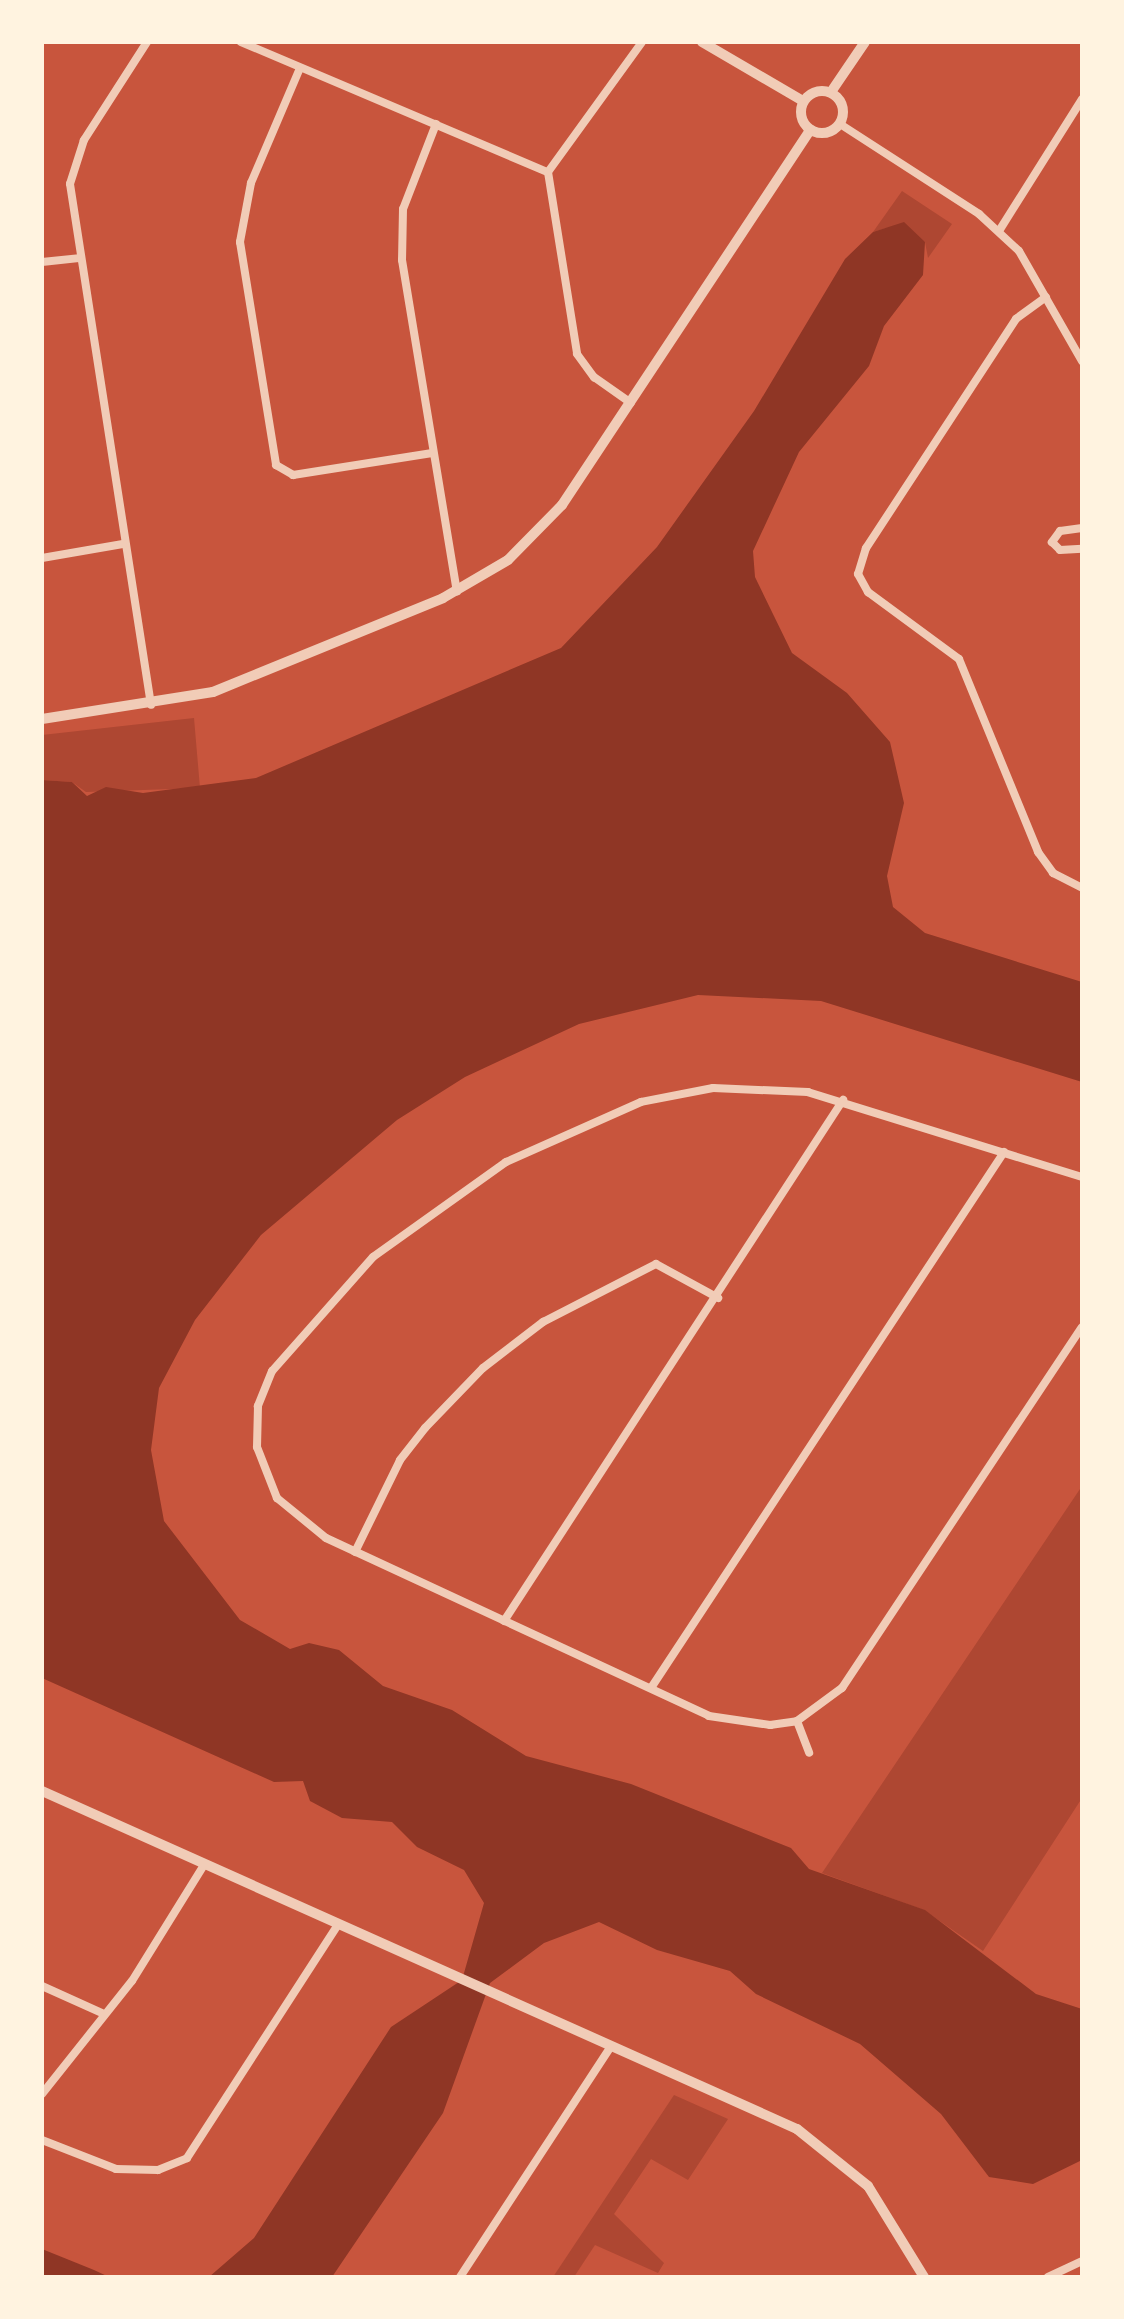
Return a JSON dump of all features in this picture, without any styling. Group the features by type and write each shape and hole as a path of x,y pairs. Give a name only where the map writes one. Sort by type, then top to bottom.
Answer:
{"street":[{"path":"147,42 78,153 70,195 151,705"},
{"path":"241,42 548,172"},
{"path":"631,403 594,377 577,354 548,172 642,42"},
{"path":"42,719 151,705 213,692 457,591 546,526 631,403 810,130 803,101 702,42"},
{"path":"831,92 865,42"},
{"path":"300,68 251,183 240,242 276,465 293,475 432,453"},
{"path":"803,101 819,90 831,92 841,103 840,124"},
{"path":"999,231 1082,99"},
{"path":"436,124 401,227 432,453 457,591"},
{"path":"810,130 822,133 840,124"},
{"path":"840,124 999,231 1046,297 1082,361"},
{"path":"42,262 79,258"},
{"path":"1046,297 1016,319 866,548 858,574 868,592 959,659 1038,852 1053,873 1082,888"},
{"path":"1082,528 1060,531 1052,542 1060,550 1082,549"},
{"path":"42,558 123,544"},
{"path":"1082,1177 843,1100 738,1087 641,1102 506,1162 373,1257 281,1357 256,1425 260,1465 277,1498 302,1523 355,1552 736,1724 797,1721 842,1688 1082,1327"},
{"path":"504,1621 718,1298 843,1100"},
{"path":"651,1688 1004,1152"},
{"path":"355,1552 400,1460 425,1428 483,1368 543,1322 656,1264 718,1298"},
{"path":"797,1721 809,1753"},
{"path":"42,1791 496,1999 776,2118 835,2154 883,2203 924,2277"},
{"path":"42,2094 102,2013 132,1981 204,1865"},
{"path":"42,2140 116,2169 158,2170 187,2158 337,1926"},
{"path":"42,1986 102,2013"},
{"path":"460,2277 610,2048"},
{"path":"1048,2277 1082,2261"}],"shaded area":[{"path":"902,191 952,224 928,258 925,242 886,228 873,232"},
{"path":"904,222 925,242 923,275 884,326 869,366 799,452 753,551 755,577 792,653 847,693 890,742 904,803 887,876 893,907 925,933 1082,982 1082,1082 821,1001 698,995 579,1024 465,1077 397,1120 261,1235 195,1320 159,1388 151,1450 164,1521 240,1620 290,1649 309,1643 339,1650 383,1686 452,1710 526,1756 631,1784 791,1848 809,1869 925,1910 1036,1994 1082,2009 1082,2160 1033,2184 989,2177 941,2114 860,2044 756,1994 730,1971 657,1950 599,1922 544,1943 490,1983 443,2113 332,2277 209,2277 254,2238 391,2027 462,1980 484,1903 464,1870 417,1847 392,1822 342,1818 310,1801 303,1781 274,1782 42,1678 42,780 72,782 87,796 106,787 143,793 256,778 561,648 657,547 754,411 845,259 873,232"},
{"path":"194,718 200,788 86,792 72,782 42,780 42,735"},
{"path":"1082,1486 1082,1798 983,1951 924,1910 822,1873"},
{"path":"674,2095 728,2119 688,2180 651,2159 614,2214 664,2263 658,2273 595,2245 574,2277 553,2277"},
{"path":"42,2249 94,2270 109,2277 42,2277"}]}
